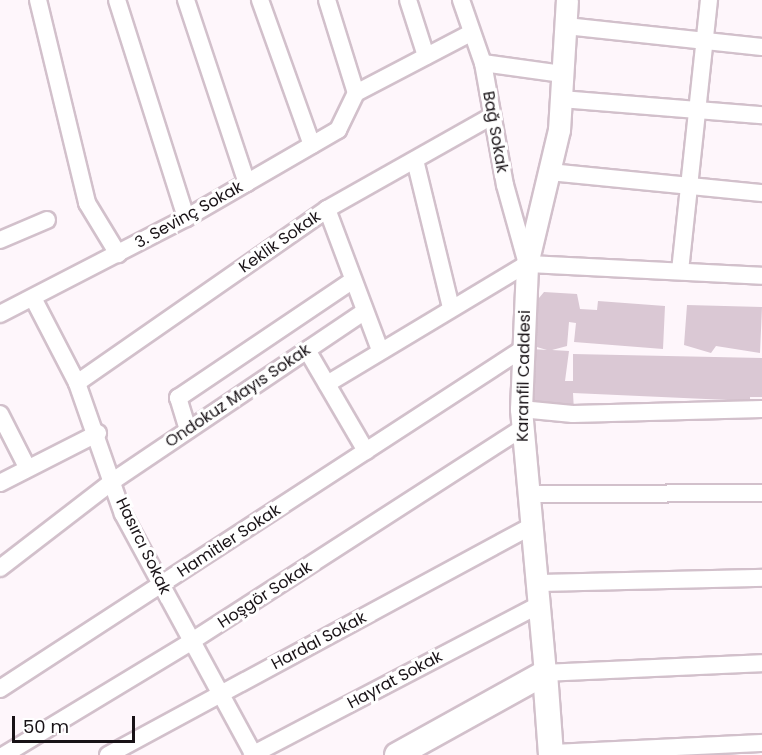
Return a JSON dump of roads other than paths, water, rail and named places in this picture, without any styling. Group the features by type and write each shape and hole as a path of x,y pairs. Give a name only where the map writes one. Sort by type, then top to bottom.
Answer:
{"main road":[{"name":"Karanfil Caddesi","path":"545,673 550,754"},
{"path":"397,755 545,673"}],"street":[{"path":"38,0 87,203 118,254"},
{"path":"117,0 186,218"},
{"path":"186,0 247,183"},
{"path":"260,0 312,145"},
{"path":"327,0 356,93 471,33"},
{"path":"408,0 426,56"},
{"name":"Bağ Sokak","path":"461,0 483,63 492,116 527,264"},
{"name":"Karanfil Caddesi","path":"545,673 521,419 527,264 550,172 561,99 567,0"},
{"path":"680,271 710,0"},
{"path":"566,26 762,47"},
{"path":"483,63 562,74"},
{"name":"3. Sevinç Sokak","path":"0,314 186,218 338,130 356,93"},
{"path":"561,99 762,115"},
{"name":"Keklik Sokak","path":"77,383 327,209 492,116"},
{"path":"416,160 451,308"},
{"path":"550,172 762,193"},
{"path":"327,209 380,350"},
{"path":"0,239 47,220"},
{"path":"327,384 380,350 527,264 762,276"},
{"path":"188,430 178,398 353,280"},
{"name":"Hasırcı Sokak","path":"33,298 77,383 98,433 123,514 253,755"},
{"name":"Ondokuz Mayıs Sokak","path":"0,568 113,481 364,312"},
{"name":"Hamitler Sokak","path":"0,689 524,348"},
{"path":"307,350 366,451"},
{"path":"521,419 573,414 762,410"},
{"path":"0,414 27,467"},
{"name":"Hoşgör Sokak","path":"4,755 192,641 521,419"},
{"path":"0,483 27,467 98,433"},
{"path":"527,494 762,494"},
{"name":"Hardal Sokak","path":"108,755 531,526"},
{"path":"537,583 762,579"},
{"name":"Hayrat Sokak","path":"253,755 539,604"},
{"path":"545,673 762,663"},
{"path":"550,754 762,743"}]}
